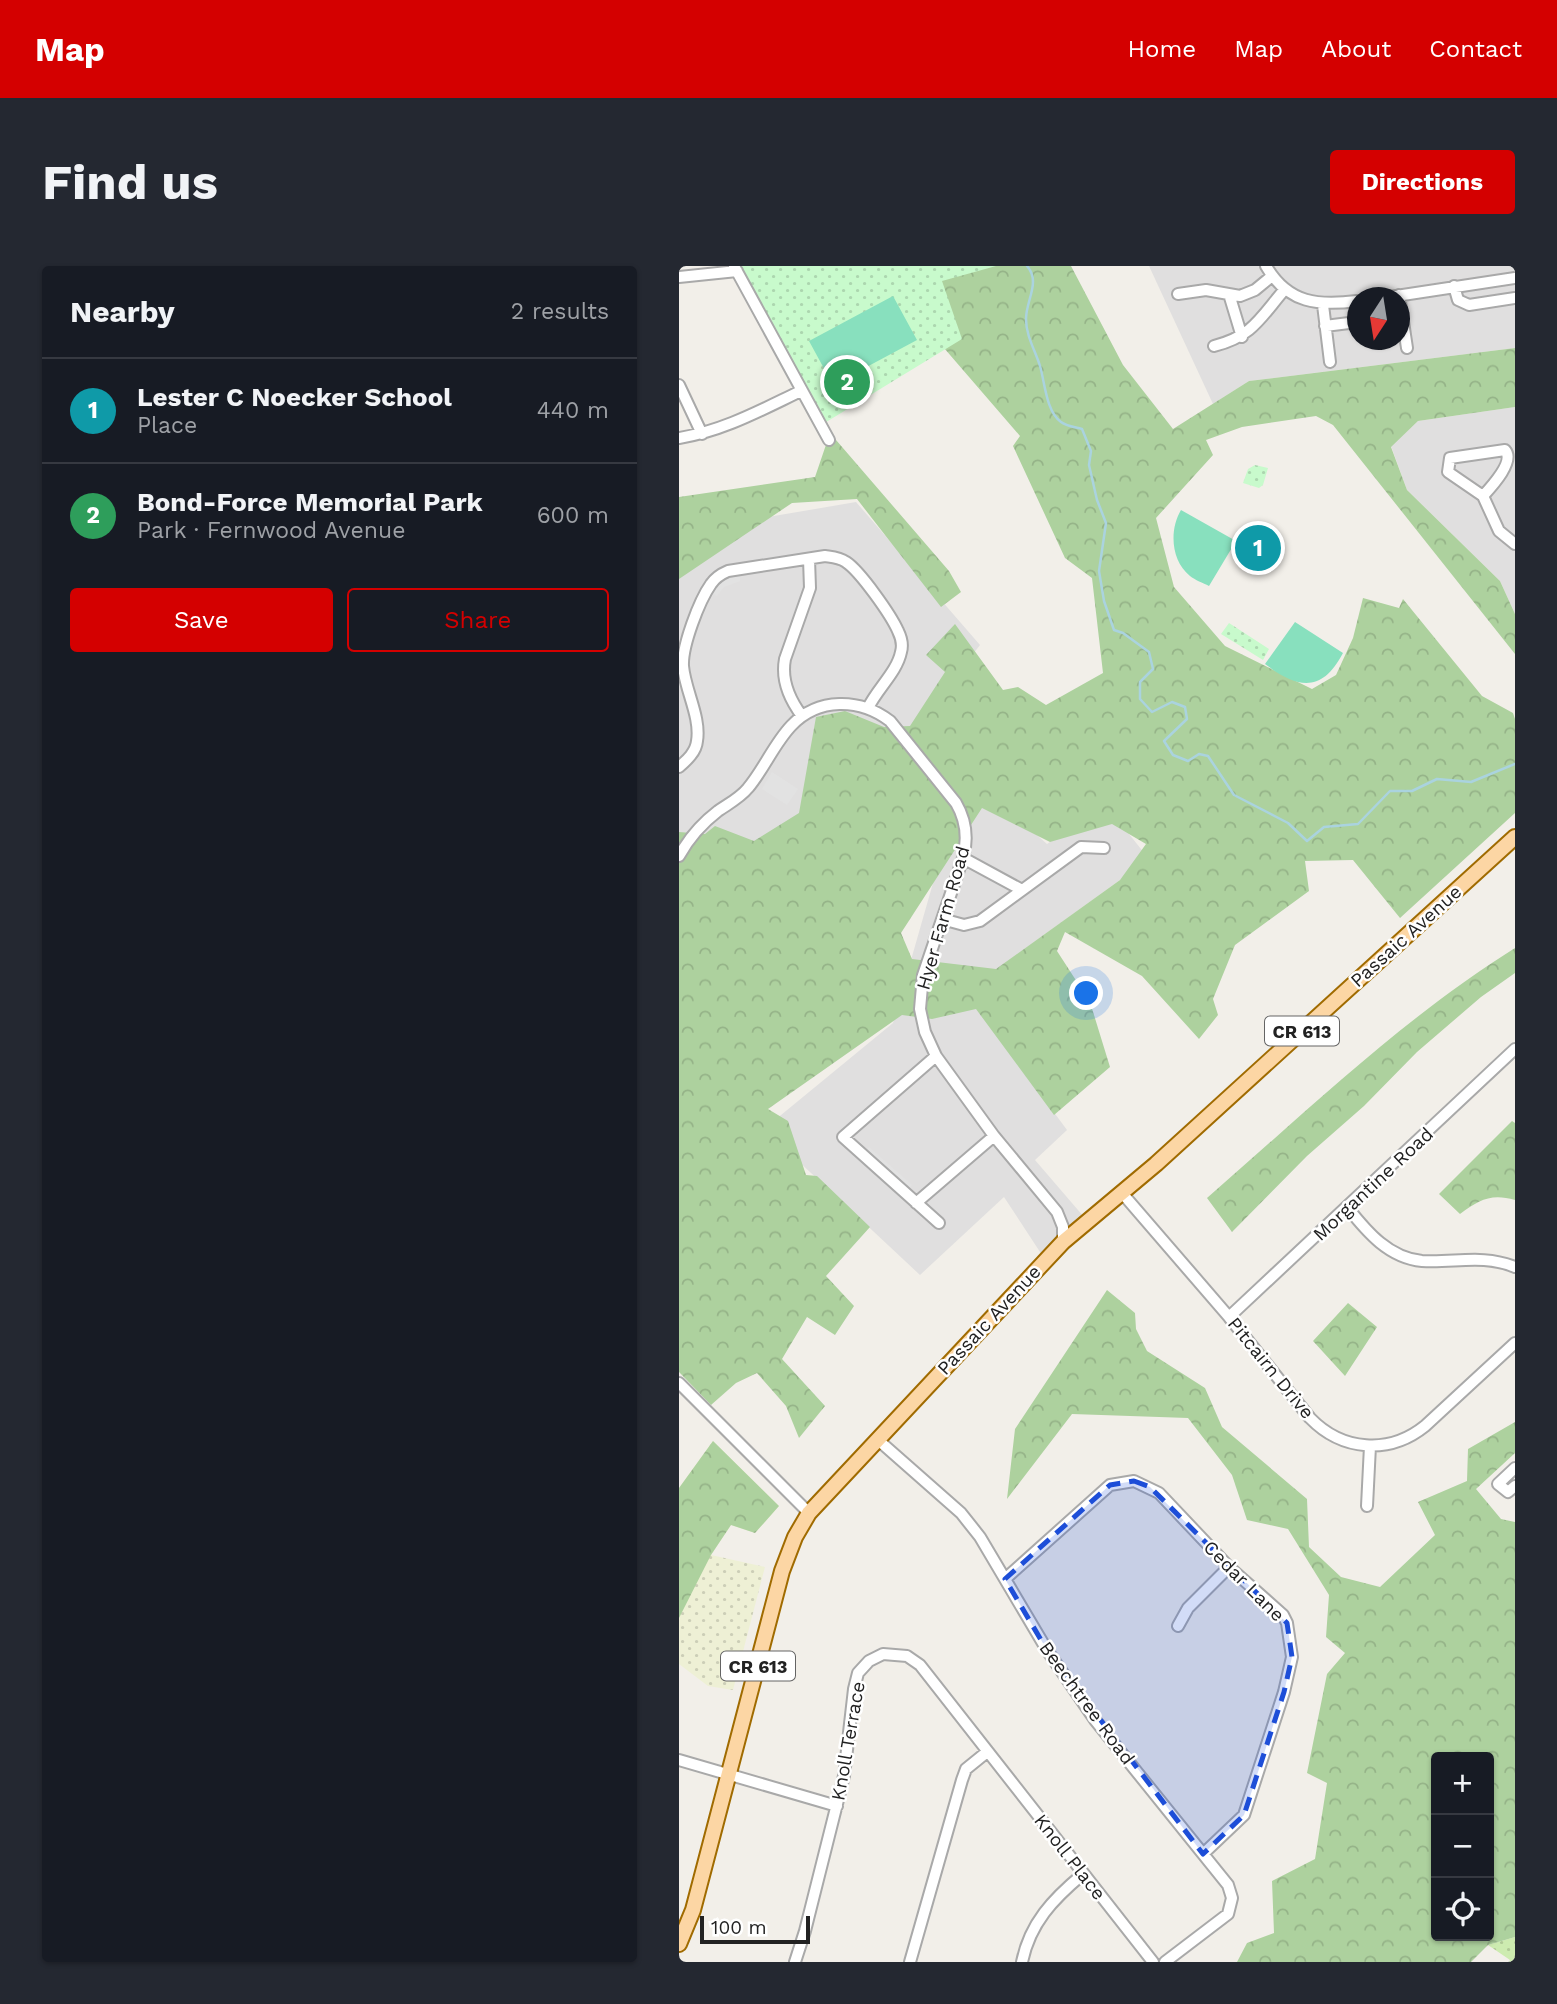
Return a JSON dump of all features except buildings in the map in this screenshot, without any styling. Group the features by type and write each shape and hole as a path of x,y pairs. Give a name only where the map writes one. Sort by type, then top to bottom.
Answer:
{"main road":[{"name":"Passaic Avenue","path":"679,1944 688,1925 782,1571 795,1537 809,1513 1063,1242 1173,1149 1512,845"}],"street":[{"path":"679,277 736,268 829,440"},
{"path":"1178,294 1206,290 1245,295 1269,271 1285,289 1309,301 1323,304 1347,302"},
{"path":"1410,293 1515,278"},
{"path":"1454,286 1458,300 1465,304 1515,298"},
{"path":"1214,346 1242,337 1285,289"},
{"path":"1229,294 1242,337"},
{"path":"1323,304 1330,362"},
{"path":"1325,326 1347,323"},
{"path":"679,385 702,434"},
{"path":"679,438 702,434 801,391"},
{"path":"1483,496 1513,461 1510,447 1450,458 1448,466 1451,475 1483,496 1499,531 1515,544"},
{"path":"679,767 693,752 698,741 681,665 686,645 709,586 717,577 735,570 833,556 848,563 900,635 902,646 899,658 867,708"},
{"path":"801,716 791,700 784,672 785,660 810,588 809,559"},
{"name":"Hyer Farm Road","path":"681,850 698,828 748,788 787,730 801,716 832,704 852,704 881,714 898,729 956,803 963,814 965,828 963,858 923,975 920,999 925,1032 936,1056 994,1136 1057,1212 1063,1227 1063,1242"},
{"path":"942,919 957,924 974,924 1081,847 1104,848"},
{"path":"963,858 1021,890"},
{"name":"Morgantine Road","path":"1229,1317 1515,1049"},
{"path":"936,1056 843,1138 939,1223"},
{"path":"916,1203 994,1136"},
{"name":"Pitcairn Drive","path":"1122,1193 1229,1317 1317,1425 1338,1439 1370,1446 1396,1443 1418,1432 1515,1343"},
{"path":"1348,1208 1371,1236 1386,1248 1404,1256 1423,1261 1487,1259 1515,1267"},
{"path":"1057,1212 1069,1220 1087,1222"},
{"path":"679,1383 809,1513"},
{"path":"679,1402 688,1392"},
{"name":"Beechtree Road","path":"877,1439 961,1513 980,1537 1047,1650 1095,1720 1230,1890 1230,1909 1222,1920 1165,1962"},
{"path":"1367,1506 1370,1446"},
{"path":"1515,1468 1498,1484 1508,1492 1515,1486"},
{"name":"Cedar Lane","path":"1005,1579 1110,1485 1122,1481 1141,1483 1159,1493 1229,1567 1283,1615 1291,1643 1291,1657 1284,1692 1244,1815 1203,1854"},
{"path":"1178,1626 1188,1608 1229,1567"},
{"name":"Knoll Terrace","path":"795,1962 844,1776 855,1681 863,1667 876,1657 899,1654 920,1665 987,1752"},
{"path":"910,1962 966,1769 987,1752"},
{"name":"Knoll Place","path":"987,1752 1153,1962"},
{"path":"679,1760 837,1806"},
{"path":"1022,1962 1025,1947 1039,1919 1058,1895 1083,1874"}],"highlighted area":[{"path":"1134,1481 1150,1487 1287,1623 1292,1657 1284,1692 1244,1815 1203,1854 1047,1650 1005,1579 1110,1485"}],"shaded area":[{"path":"1149,266 1515,266 1515,348 1249,381 1213,404"},
{"path":"1515,407 1515,614 1500,581 1407,490 1391,446 1418,421"},
{"path":"856,502 980,645 916,727 1047,844 1105,804 1149,859 965,992 1067,1130 1035,1160 1084,1217 1042,1255 1004,1197 920,1275 764,1129 893,1023 945,841 679,944 679,536 681,532"},
{"path":"740,575 740,581 724,587 717,596 712,593 722,580"},
{"path":"772,772 798,789 787,805 762,789"},
{"path":"869,1147 912,1185 908,1189 865,1151"}],"green space":[{"path":"741,266 996,266 942,281 962,339 823,424"},
{"path":"925,266 1071,266 1123,365 1173,429 1249,381 1515,348 1515,407 1418,421 1391,447 1407,490 1500,581 1515,614 1515,654 1333,425 1316,416 1242,427 1206,440 1213,455 1156,518 1174,587 1225,646 1312,689 1336,675 1353,638 1363,598 1399,608 1403,599 1482,696 1513,713 1515,813 1400,918 1353,860 1305,861 1309,891 1235,945 1213,999 1218,1015 1199,1039 1142,976 1065,932 1057,951 1090,1002 1110,1067 1054,1115 976,1009 932,1019 902,1015 768,1109 788,1121 806,1175 817,1176 870,1227 826,1276 854,1306 835,1335 807,1317 782,1359 825,1406 799,1438 786,1406 757,1373 736,1383 711,1405 679,1372 679,832 705,834 715,826 754,841 799,813 816,717 845,711 884,727 910,726 945,672 926,655 955,624 1003,690 1018,687 1046,705 1103,673 1092,578 1065,558 1013,446 1020,436 944,348","holes":["982,808 1050,842 1112,824 1146,844 1120,880 996,969 912,959 901,933"]},
{"path":"893,296 917,340 833,385 809,341"},
{"path":"830,433 949,571 961,592 941,607 857,499 792,503 679,579 679,497 815,477"},
{"path":"1255,465 1268,468 1263,485 1259,488 1243,483 1248,469"},
{"path":"1181,510 1236,541 1209,586 1190,576 1176,554 1175,527"},
{"path":"1295,622 1343,653 1327,675 1318,681 1299,682 1265,664"},
{"path":"1229,623 1269,649 1263,660 1221,634"},
{"path":"1515,948 1515,973 1481,997 1417,1052 1364,1106 1307,1156 1232,1232 1207,1198 1394,1035"},
{"path":"1512,1121 1515,1123 1515,1200 1499,1197 1486,1199 1460,1214 1439,1194"},
{"path":"1107,1290 1135,1313 1136,1329 1147,1351 1205,1388 1222,1427 1307,1499 1309,1547 1341,1577 1380,1587 1435,1535 1418,1502 1467,1481 1468,1449 1515,1422 1515,1453 1476,1489 1501,1519 1515,1522 1515,1937 1488,1945 1471,1962 1237,1962 1247,1943 1274,1933 1272,1881 1315,1859 1327,1783 1307,1773 1327,1674 1345,1653 1326,1637 1329,1595 1288,1529 1247,1520 1232,1475 1188,1418 1072,1414 1007,1499 1015,1429"},
{"path":"1348,1303 1377,1327 1345,1376 1313,1341"},
{"path":"713,1441 779,1506 755,1533 731,1525 711,1555 765,1567 733,1690 708,1686 679,1664 679,1488"},
{"path":"713,1441 779,1506 755,1533 731,1525 711,1555 679,1618 679,1488"},
{"path":"1515,1937 1515,1962 1509,1962 1510,1960 1488,1945"}],"waterway":[{"path":"1027,266 1033,278 1033,285 1026,325 1049,404 1061,422 1082,429 1091,451 1089,465 1097,500 1106,523 1099,571 1104,601 1114,630 1123,633 1149,652 1153,669 1140,682 1140,699 1152,712 1172,702 1185,707 1187,719 1164,741 1173,755 1188,761 1199,754 1208,756 1234,795 1288,823 1307,841 1324,827 1358,824 1390,791 1412,791 1437,779 1471,782 1515,764"}],"place":[{"name":"Bond-Force Memorial Park","path":"847,382"},
{"name":"Lester C Noecker School","path":"1258,548"}]}
